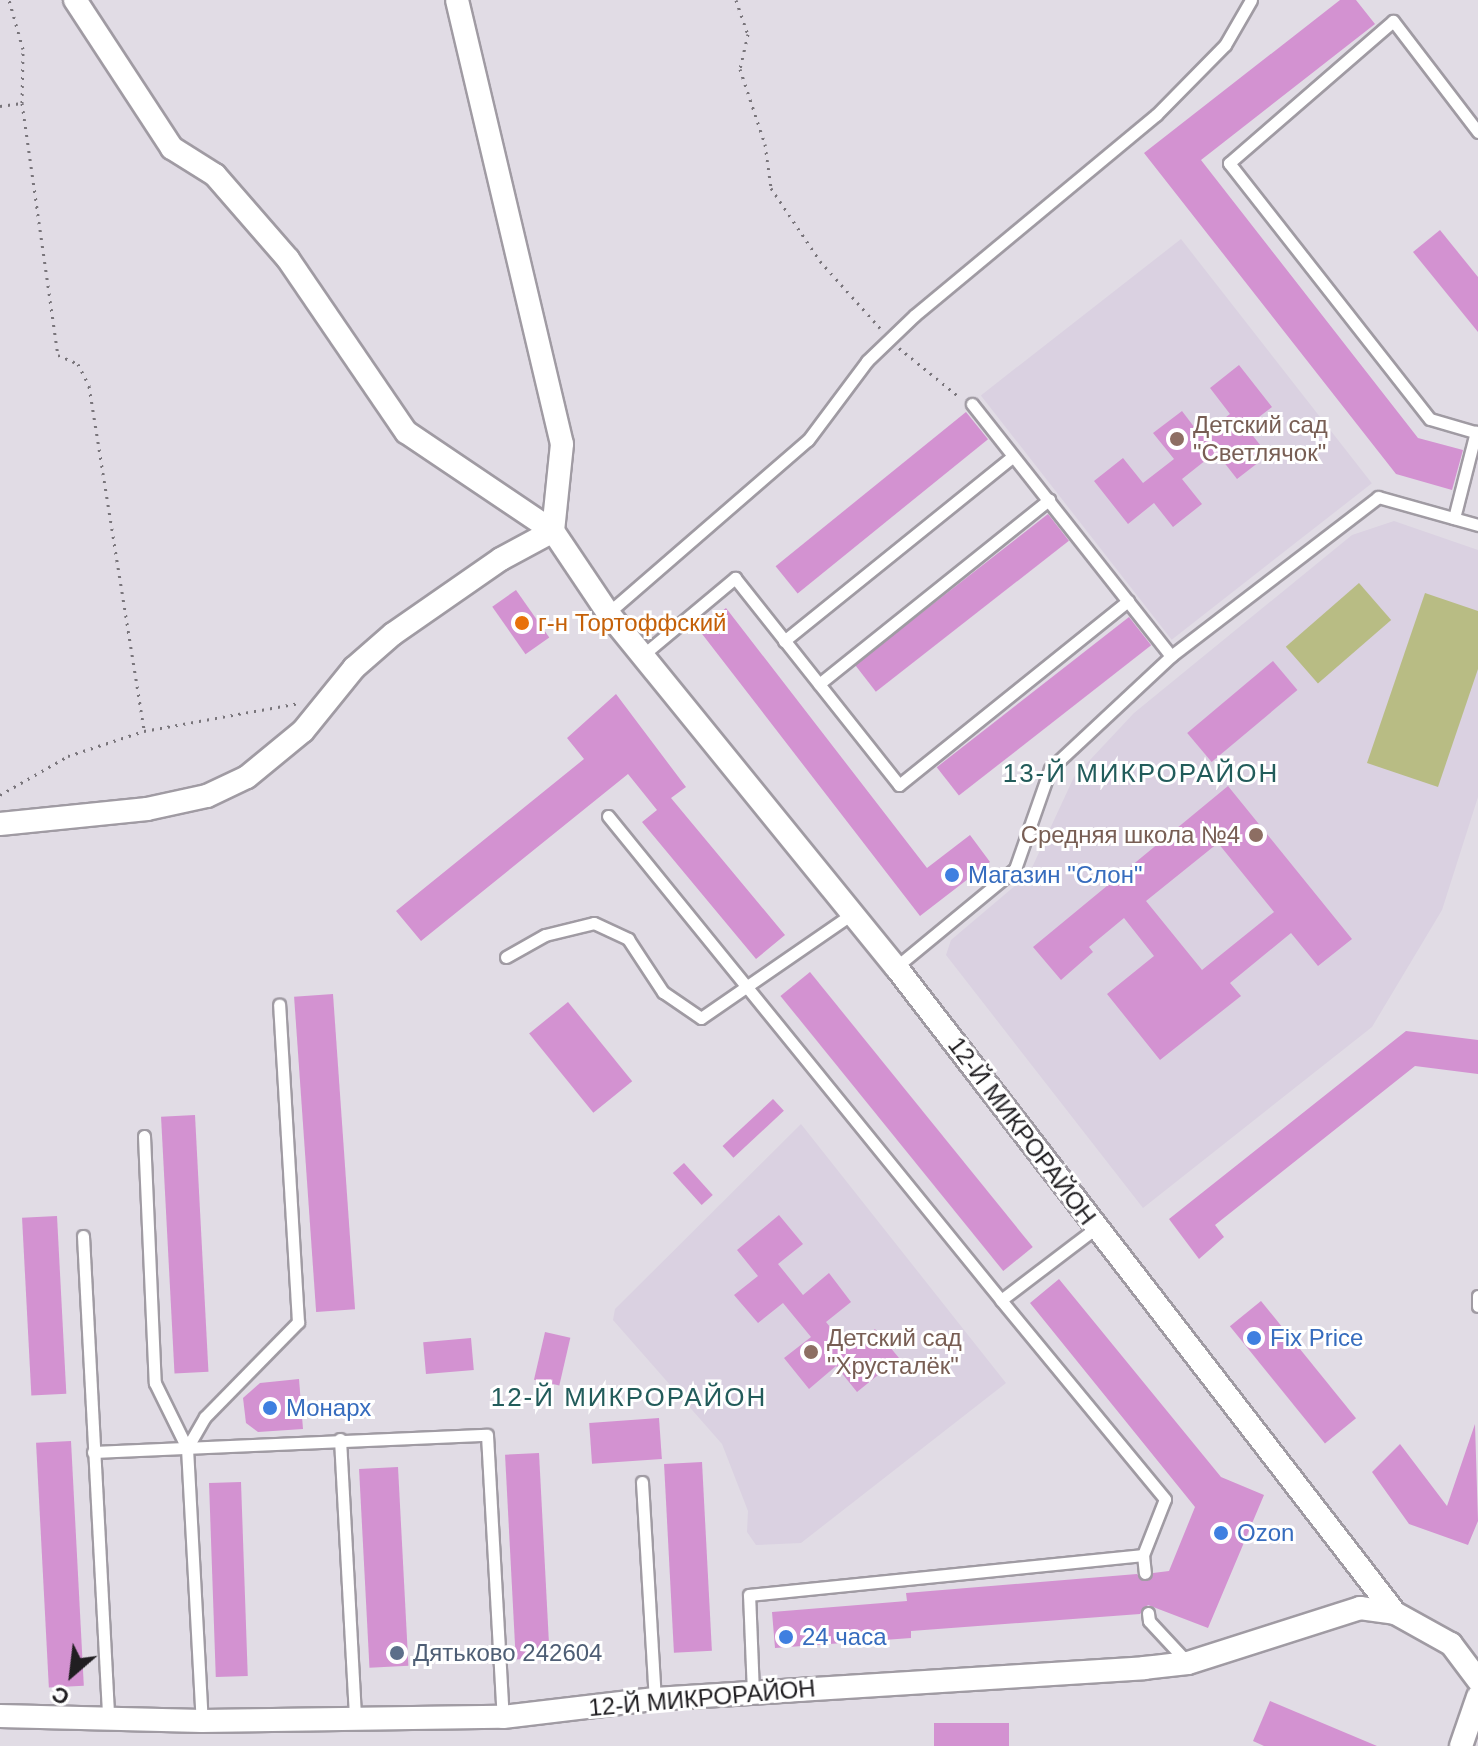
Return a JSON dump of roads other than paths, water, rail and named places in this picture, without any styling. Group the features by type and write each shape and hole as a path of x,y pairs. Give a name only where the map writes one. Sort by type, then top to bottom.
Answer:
{"street":[{"path":"75,0 172,148 215,175 288,259 406,432 553,531"},
{"path":"457,0 562,444 553,531"},
{"path":"0,824 147,809 207,796 275,756 354,668 393,634 501,559 553,531"},
{"name":"12-Й МИКРОРАЙОН","path":"553,531 608,613 896,967 1395,1613"},
{"name":"12-Й МИКРОРАЙОН","path":"0,1716 108,1721 503,1717 655,1699 1188,1663 1360,1608 1395,1613 1451,1644 1478,1680"},
{"path":"1461,1746 1478,1697"}],"lane":[{"path":"608,613 808,440 890,339 1156,115 1225,45 1251,0"},
{"path":"1454,518 1477,432 1430,419 1229,163 1393,21 1478,132"},
{"path":"972,404 1171,656"},
{"path":"784,641 1013,456"},
{"path":"896,967 1015,869 1050,769 1171,656 1378,497 1478,525"},
{"path":"819,684 1049,500"},
{"path":"644,654 735,578 899,785 1128,601"},
{"path":"608,816 750,984 1001,1300 1165,1499 1143,1555 1145,1573"},
{"path":"506,957 545,935 594,923 628,939 663,992 701,1018 853,913"},
{"path":"187,1448 205,1417 298,1322 279,1005"},
{"path":"144,1136 155,1383 187,1448 202,1721"},
{"path":"1001,1300 1096,1228"},
{"path":"83,1236 108,1721"},
{"path":"1478,1296 1478,1306"},
{"path":"93,1452 487,1435 503,1717"},
{"path":"340,1439 355,1719"},
{"path":"642,1482 655,1699"},
{"path":"753,1693 749,1595 1143,1555"},
{"path":"1148,1613 1149,1621 1188,1663"}],"place":[{"name":"Детский сад \"Светлячок\"","path":"1177,439"},
{"name":"г-н Тортоффский","path":"522,623"},
{"name":"Средняя школа №4","path":"1256,835"},
{"name":"Магазин \"Слон\"","path":"952,875"},
{"name":"Fix Price","path":"1254,1338"},
{"name":"Детский сад \"Хрусталёк\"","path":"811,1352"},
{"name":"Монарх","path":"270,1408"},
{"name":"Ozon","path":"1221,1533"},
{"name":"24 часа","path":"786,1637"},
{"name":"Дятьково 242604","path":"397,1653"}],"district":[{"name":"13-Й МИКРОРАЙОН","path":"1141,774"},
{"name":"12-Й МИКРОРАЙОН","path":"629,1398"}]}
